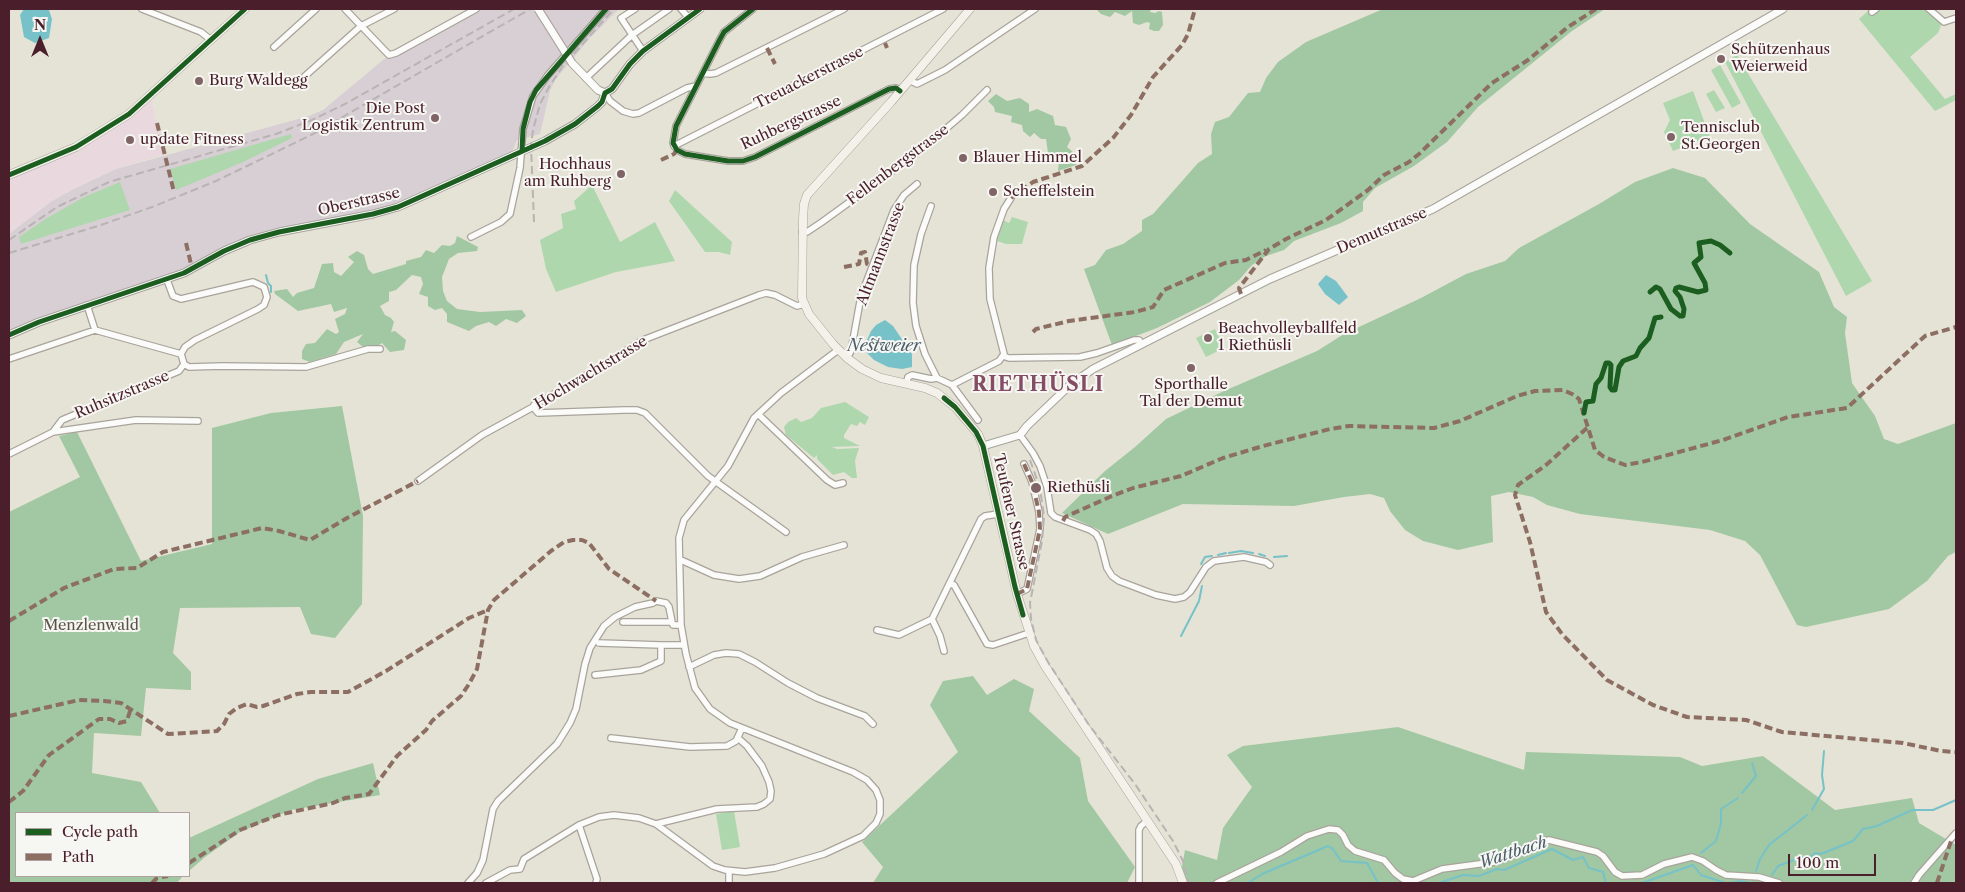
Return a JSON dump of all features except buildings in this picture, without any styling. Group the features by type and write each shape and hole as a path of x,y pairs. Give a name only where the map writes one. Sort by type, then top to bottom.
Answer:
{"main road":[{"path":"9,175 76,147 110,127 140,105 245,9"},
{"name":"Teufener Strasse","path":"970,9 809,193 804,204 802,232 801,291 804,304 809,314 838,350 847,358 872,374 925,388 944,398 955,407 976,432 983,446 1017,594 1029,633 1045,666 1176,864 1183,883"}],"street":[{"path":"142,9 201,32 211,40"},
{"path":"274,47 316,9"},
{"path":"345,9 389,55 396,53 476,9"},
{"path":"305,76 361,26 394,9"},
{"path":"538,9 572,63 601,93 605,93 610,101 623,111 633,114 639,113 687,88 696,86"},
{"path":"471,237 502,222 510,214 522,151 523,129 530,102 536,90 606,9"},
{"path":"636,9 621,18 643,52"},
{"path":"586,78 632,35 667,9"},
{"path":"681,9 688,17"},
{"name":"Oberstrasse","path":"9,335 31,325 167,280 187,272 224,251 258,238 374,214 404,205 557,135 582,119 602,102 605,93 612,89 630,64 643,52 700,9"},
{"path":"674,146 673,138 676,126 724,32 753,9"},
{"path":"703,73 716,73 844,9"},
{"name":"Treuackerstrasse","path":"674,146 944,9"},
{"path":"909,80 917,84 945,70 1035,9"},
{"name":"Demutstrasse","path":"1020,435 1027,426 1077,379 1282,273 1432,209 1783,9"},
{"path":"1929,9 1944,22 1956,18"},
{"name":"Ruhbergstrasse","path":"674,146 681,152 702,157 728,162 744,161 889,89 896,88 900,91"},
{"name":"Fellenbergstrasse","path":"802,232 808,232 920,151 962,115 987,90"},
{"name":"Altmannstrasse","path":"847,358 851,351 861,296 894,210 904,195 918,184"},
{"path":"952,384 999,361 1003,356 1004,348 990,299 989,268 996,230 1004,209 1011,198"},
{"path":"931,206 921,234 916,256 913,303 920,342 937,378"},
{"name":"Ruhsitzstrasse","path":"9,454 53,432 62,420 179,371 184,364 181,354 184,347 258,310 266,300 266,292 259,284 247,282 181,299 174,296 167,280"},
{"name":"Hochwachtstrasse","path":"418,481 482,435 572,384 642,340 759,294 774,295 797,306 804,304"},
{"path":"88,306 95,330"},
{"path":"9,359 95,330 181,354"},
{"path":"1003,356 1010,358 1073,357 1097,353 1134,340 1139,340 1142,344"},
{"path":"184,364 190,367 306,367 368,349 380,349"},
{"path":"486,883 510,870 520,869 524,859 580,825 599,817 614,815 639,818 656,824 704,861 729,871 745,872 775,868 831,851 867,833 876,823 880,809 880,800 876,790 863,778 722,719 706,704 695,688 681,625 679,538 682,524 697,502 728,466 749,425 767,404 838,350"},
{"path":"906,384 908,377 912,375 931,379 937,378 952,384 978,420"},
{"path":"533,407 538,413 624,410 637,410 645,413 715,481 786,532"},
{"path":"759,415 827,480 836,484 843,483"},
{"path":"53,432 136,420 198,422"},
{"path":"983,446 1020,435 1034,453 1040,466 1047,488 1051,513 1055,517 1096,534 1100,541 1107,568 1116,579 1164,598 1175,599 1187,594 1206,567 1219,559 1250,557 1270,565"},
{"path":"1017,594 1027,589 1040,529 1039,512 1032,482 1024,464"},
{"path":"877,630 899,635 932,619 981,519 985,516 998,514"},
{"path":"681,560 714,575 740,579 760,576 802,557 844,545"},
{"path":"950,584 954,585 987,644 993,645 1029,633"},
{"path":"468,883 477,873 483,860 493,809 498,801 558,744 570,722 576,709 590,648 604,626 615,617 629,610 656,601 669,607 672,622"},
{"path":"932,619 940,636 944,651"},
{"path":"623,622 672,622 674,625 681,625"},
{"path":"599,643 684,645"},
{"path":"595,675 641,670 661,661 661,645"},
{"path":"689,667 714,655 726,653 739,654 817,698 865,716 873,724"},
{"path":"612,738 690,747 727,746 738,738 742,728"},
{"path":"656,824 718,809 757,807 770,799 769,782 762,766 747,746 738,738"},
{"path":"1139,883 1140,830 1141,826 1147,821"},
{"path":"580,825 597,879 596,883"},
{"path":"1217,883 1281,852 1307,836 1329,829 1338,830 1348,845 1355,851 1384,860 1394,873 1403,879 1413,881 1442,869 1494,862 1509,857 1533,844 1549,840 1597,852 1603,856 1615,872 1622,876 1642,876 1664,864 1692,857 1726,875 1759,877 1779,883"},
{"path":"1914,883 1956,833"},
{"path":"729,871 729,883"}],"shaded area":[{"path":"476,9 619,9 590,38 555,80 550,91 540,134 517,140 510,157 410,203 250,240 187,272 9,335 9,234 52,201 116,169 309,116 323,110 389,55"},
{"path":"150,96 165,154 116,169 72,190 52,201 9,234 9,175 53,158"}],"green space":[{"path":"1096,9 1151,9 1150,12 1162,12 1163,25 1159,31 1154,31 1149,29 1150,23 1147,22 1139,25 1133,23 1132,11 1125,16 1115,12 1110,17 1101,14"},
{"path":"1383,9 1605,9 1572,31 1478,107 1447,142 1414,166 1375,188 1363,202 1363,211 1341,223 1294,241 1284,250 1266,256 1252,265 1239,280 1210,302 1157,328 1112,345 1084,269 1095,265 1106,250 1123,244 1142,231 1142,220 1153,214 1198,163 1212,154 1211,134 1215,122 1229,117 1248,93 1260,92 1266,78 1278,62 1306,42"},
{"path":"1881,9 1926,9 1942,23 1938,33 1910,57 1945,99 1956,94 1956,100 1935,111 1859,19 1869,10 1873,15"},
{"path":"1737,55 1872,281 1846,296 1725,62"},
{"path":"1720,65 1741,103 1732,108 1711,70"},
{"path":"1714,90 1725,108 1716,112 1706,94"},
{"path":"1693,91 1710,137 1673,151 1664,132 1670,120 1663,103"},
{"path":"996,94 1007,101 1020,98 1029,104 1029,112 1037,109 1053,116 1055,125 1066,127 1071,139 1067,147 1075,154 1076,165 1058,171 1059,160 1048,153 1046,139 1041,139 1034,133 1030,137 1023,131 1022,125 1011,122 1012,116 995,112 994,107 988,101"},
{"path":"291,134 292,138 243,162 176,190 170,169"},
{"path":"1673,168 1705,178 1750,224 1819,272 1834,307 1847,317 1845,333 1852,383 1875,416 1884,439 1898,444 1956,423 1956,552 1948,556 1927,581 1889,609 1806,627 1797,625 1760,555 1745,541 1710,530 1580,514 1547,505 1533,497 1509,492 1491,496 1493,542 1458,550 1423,541 1405,530 1390,511 1384,498 1370,494 1294,506 1183,504 1108,534 1062,513 1105,471 1166,419 1224,391 1317,351 1344,334 1421,298 1466,274 1505,261 1519,248 1635,182"},
{"path":"120,182 130,210 21,244 19,237 47,218 84,197"},
{"path":"592,185 620,242 655,222 675,261 616,272 556,292 546,269 540,240 563,228 561,214 576,209 574,201"},
{"path":"675,190 732,242 730,255 719,252 705,252 669,201"},
{"path":"1012,217 1028,222 1022,244 1006,244 997,241 1003,220 1009,223"},
{"path":"457,236 478,247 477,251 458,253 449,259 442,277 443,291 447,301 457,309 480,312 522,310 526,316 517,323 506,319 496,326 489,322 476,326 469,331 447,322 447,314 442,308 435,310 428,306 428,297 419,294 423,284 421,277 412,275 396,290 389,292 389,301 380,306 385,315 394,322 391,332 395,331 406,340 404,350 390,352 382,343 376,347 363,347 357,342 363,334 344,342 336,354 310,362 302,359 302,351 306,344 315,343 327,329 336,334 339,332 335,319 345,314 347,308 334,312 331,304 298,311 275,294 274,291 287,289 293,297 297,293 314,288 322,264 333,263 334,272 341,276 354,262 348,257 357,251 364,255 368,269 373,274 406,264 406,261 421,257 426,250 434,253 442,245 450,246 455,243"},
{"path":"1215,329 1224,348 1206,357 1196,338"},
{"path":"845,402 869,417 865,425 860,422 857,426 851,424 844,435 844,438 860,446 832,447 837,449 859,448 855,461 857,478 852,478 844,472 833,475 817,459 817,455 814,458 786,435 784,427 788,422 796,418 801,422 812,418 821,408"},
{"name":"Menzlenwald","path":"342,406 363,516 362,604 335,638 311,634 300,607 180,608 173,653 191,672 191,690 146,688 141,736 94,733 92,773 141,782 159,812 15,812 15,877 182,877 177,883 9,883 9,512 80,477 59,436 77,432 141,561 212,544 212,428 271,413"},
{"path":"973,676 987,695 1014,679 1034,689 1029,711 1080,758 1088,801 1135,867 1127,883 873,883 883,867 862,842 958,752 930,705 943,681"},
{"path":"1398,727 1524,770 1526,752 1680,757 1702,766 1763,756 1835,810 1912,798 1919,823 1956,845 1956,883 1179,883 1185,850 1217,860 1223,828 1252,787 1227,755 1243,746"},
{"path":"373,763 380,795 291,810 240,832 190,870 190,838 318,779"},
{"path":"734,811 740,847 722,850 716,814"}],"water":[{"path":"24,9 49,10 52,19 49,38 35,43 24,37 20,15"},
{"path":"1326,275 1336,281 1348,297 1339,305 1325,294 1318,284"},
{"name":"Nestweier","path":"885,320 893,326 912,354 912,367 902,369 888,367 874,360 866,352 867,340 871,331 876,325"}],"waterway":[{"path":"266,275 271,286 271,292"},
{"path":"1229,553 1241,551 1253,553"},
{"path":"1218,555 1226,553"},
{"path":"1259,554 1265,556"},
{"path":"1201,564 1205,557 1212,556"},
{"path":"1274,557 1287,556"},
{"path":"1181,636 1199,601 1202,586"},
{"path":"1812,810 1824,789 1822,775 1824,751"},
{"path":"1742,793 1756,776 1752,763"},
{"path":"1701,853 1716,841 1721,823 1721,809 1738,798"},
{"path":"1772,875 1778,866 1802,857 1808,859 1815,853 1821,854 1853,841 1863,829 1877,826 1912,810 1933,810 1956,800"},
{"path":"1756,871 1760,859 1769,845 1807,815"},
{"name":"Wattbach","path":"1248,883 1262,874 1328,846 1333,849 1341,861 1367,863 1378,883"},
{"name":"Wattbach","path":"1439,883 1463,875 1479,876 1497,869 1504,870 1552,849 1573,860 1583,857 1589,868 1603,872 1606,883"},
{"name":"Wattbach","path":"1642,883 1693,865 1701,875 1725,883"},
{"name":"Wattbach","path":"1729,883 1741,881 1750,883"}],"railway":[{"path":"9,240 57,207 109,182 276,134 312,120 345,104 514,9"},
{"path":"9,253 101,225 216,181 313,134 530,9"},
{"path":"534,222 531,146 540,104 563,66 614,9"},
{"path":"1030,460 1040,488 1044,517 1042,541 1030,603 1031,619 1036,640 1089,725 1135,784 1173,841 1183,861 1189,883"}],"marked path":[{"path":"1011,198 1033,182 1082,166 1113,138 1131,115 1153,77 1182,45 1188,34 1195,9"},
{"path":"1241,294 1239,288 1269,249 1326,220 1368,190 1384,175 1409,162 1492,83 1528,60 1568,27 1596,9"},
{"path":"885,43 887,48"},
{"path":"767,48 775,64"},
{"path":"157,123 174,192"},
{"path":"661,160 674,154 677,150"},
{"path":"186,243 191,264"},
{"path":"1033,332 1036,329 1069,321 1135,312 1153,307 1164,290 1225,263 1246,260 1266,250"},
{"path":"844,267 859,264 861,253 865,252 867,264 873,267"},
{"path":"1063,521 1065,517 1133,488 1181,476 1223,458 1263,446 1349,426 1434,428 1460,421 1517,396 1535,391 1563,390 1572,394 1579,399 1595,450 1604,457 1625,465 1642,462 1723,440 1788,417 1847,408 1925,336 1956,327"},
{"path":"1587,428 1546,465 1518,485 1515,495 1530,542 1546,612 1562,634 1607,680 1653,705 1687,717 1746,720 1782,732 1903,743 1941,751 1956,752"},
{"path":"1017,594 1027,589 1040,529 1039,512 1032,482 1024,464"},
{"path":"9,621 64,588 114,569 137,568 163,552 262,528 310,540 347,518 418,481"},
{"path":"190,862 240,830 278,815 369,794 397,756 426,730 432,721 461,696 469,684 477,669 488,610 494,600 564,542 582,540 589,543 609,569 656,601"},
{"path":"9,716 79,700 104,701 121,703 168,734 217,731 224,724 229,714 247,704 257,707 263,706 297,694 311,692 348,692 386,671 469,618 488,610"},
{"path":"9,802 23,791 49,755 99,719 110,719 119,723 127,721 130,711"},
{"path":"1937,883 1952,838"},
{"path":"152,883 157,878 162,877"}],"cycle path":[{"path":"9,175 76,147 129,114 245,9"},
{"path":"522,151 523,129 530,102 536,90 606,9"},
{"path":"9,335 39,322 184,273 224,251 250,240 398,207 545,141 575,124 598,106 602,102 605,93 612,89 630,64 643,51 700,9"},
{"path":"753,9 724,32 719,41 676,126 673,143 677,150 685,154 728,161 743,161 755,157 889,89 896,88 900,91"},
{"path":"1650,292 1656,287 1660,289 1671,309 1680,316 1683,316 1684,309 1680,297 1675,291 1676,288 1679,287 1698,292 1706,290 1705,283 1694,263 1701,257 1699,243 1711,241 1730,253"},
{"path":"1584,413 1586,402 1593,401 1596,384 1601,378 1606,363 1611,365 1610,387 1612,390 1615,390 1619,367 1623,361 1636,356 1649,338 1655,318 1661,317"},
{"path":"944,398 955,407 976,432 983,446 1023,615"}],"place":[{"name":"Schützenhaus Weierweid","path":"1721,59"},
{"name":"Burg Waldegg","path":"199,81"},
{"name":"Die Post Logistik Zentrum","path":"435,118"},
{"name":"Tennisclub St.Georgen","path":"1671,137"},
{"name":"update Fitness","path":"130,140"},
{"name":"Blauer Himmel","path":"963,158"},
{"name":"Hochhaus am Ruhberg","path":"621,174"},
{"name":"Scheffelstein","path":"993,192"},
{"name":"Beachvolleyballfeld 1 Riethüsli","path":"1208,338"},
{"name":"Sporthalle Tal der Demut","path":"1191,368"},
{"name":"Riethüsli","path":"1036,488"}],"district":[{"name":"RIETHÜSLI","path":"1038,385"}]}
